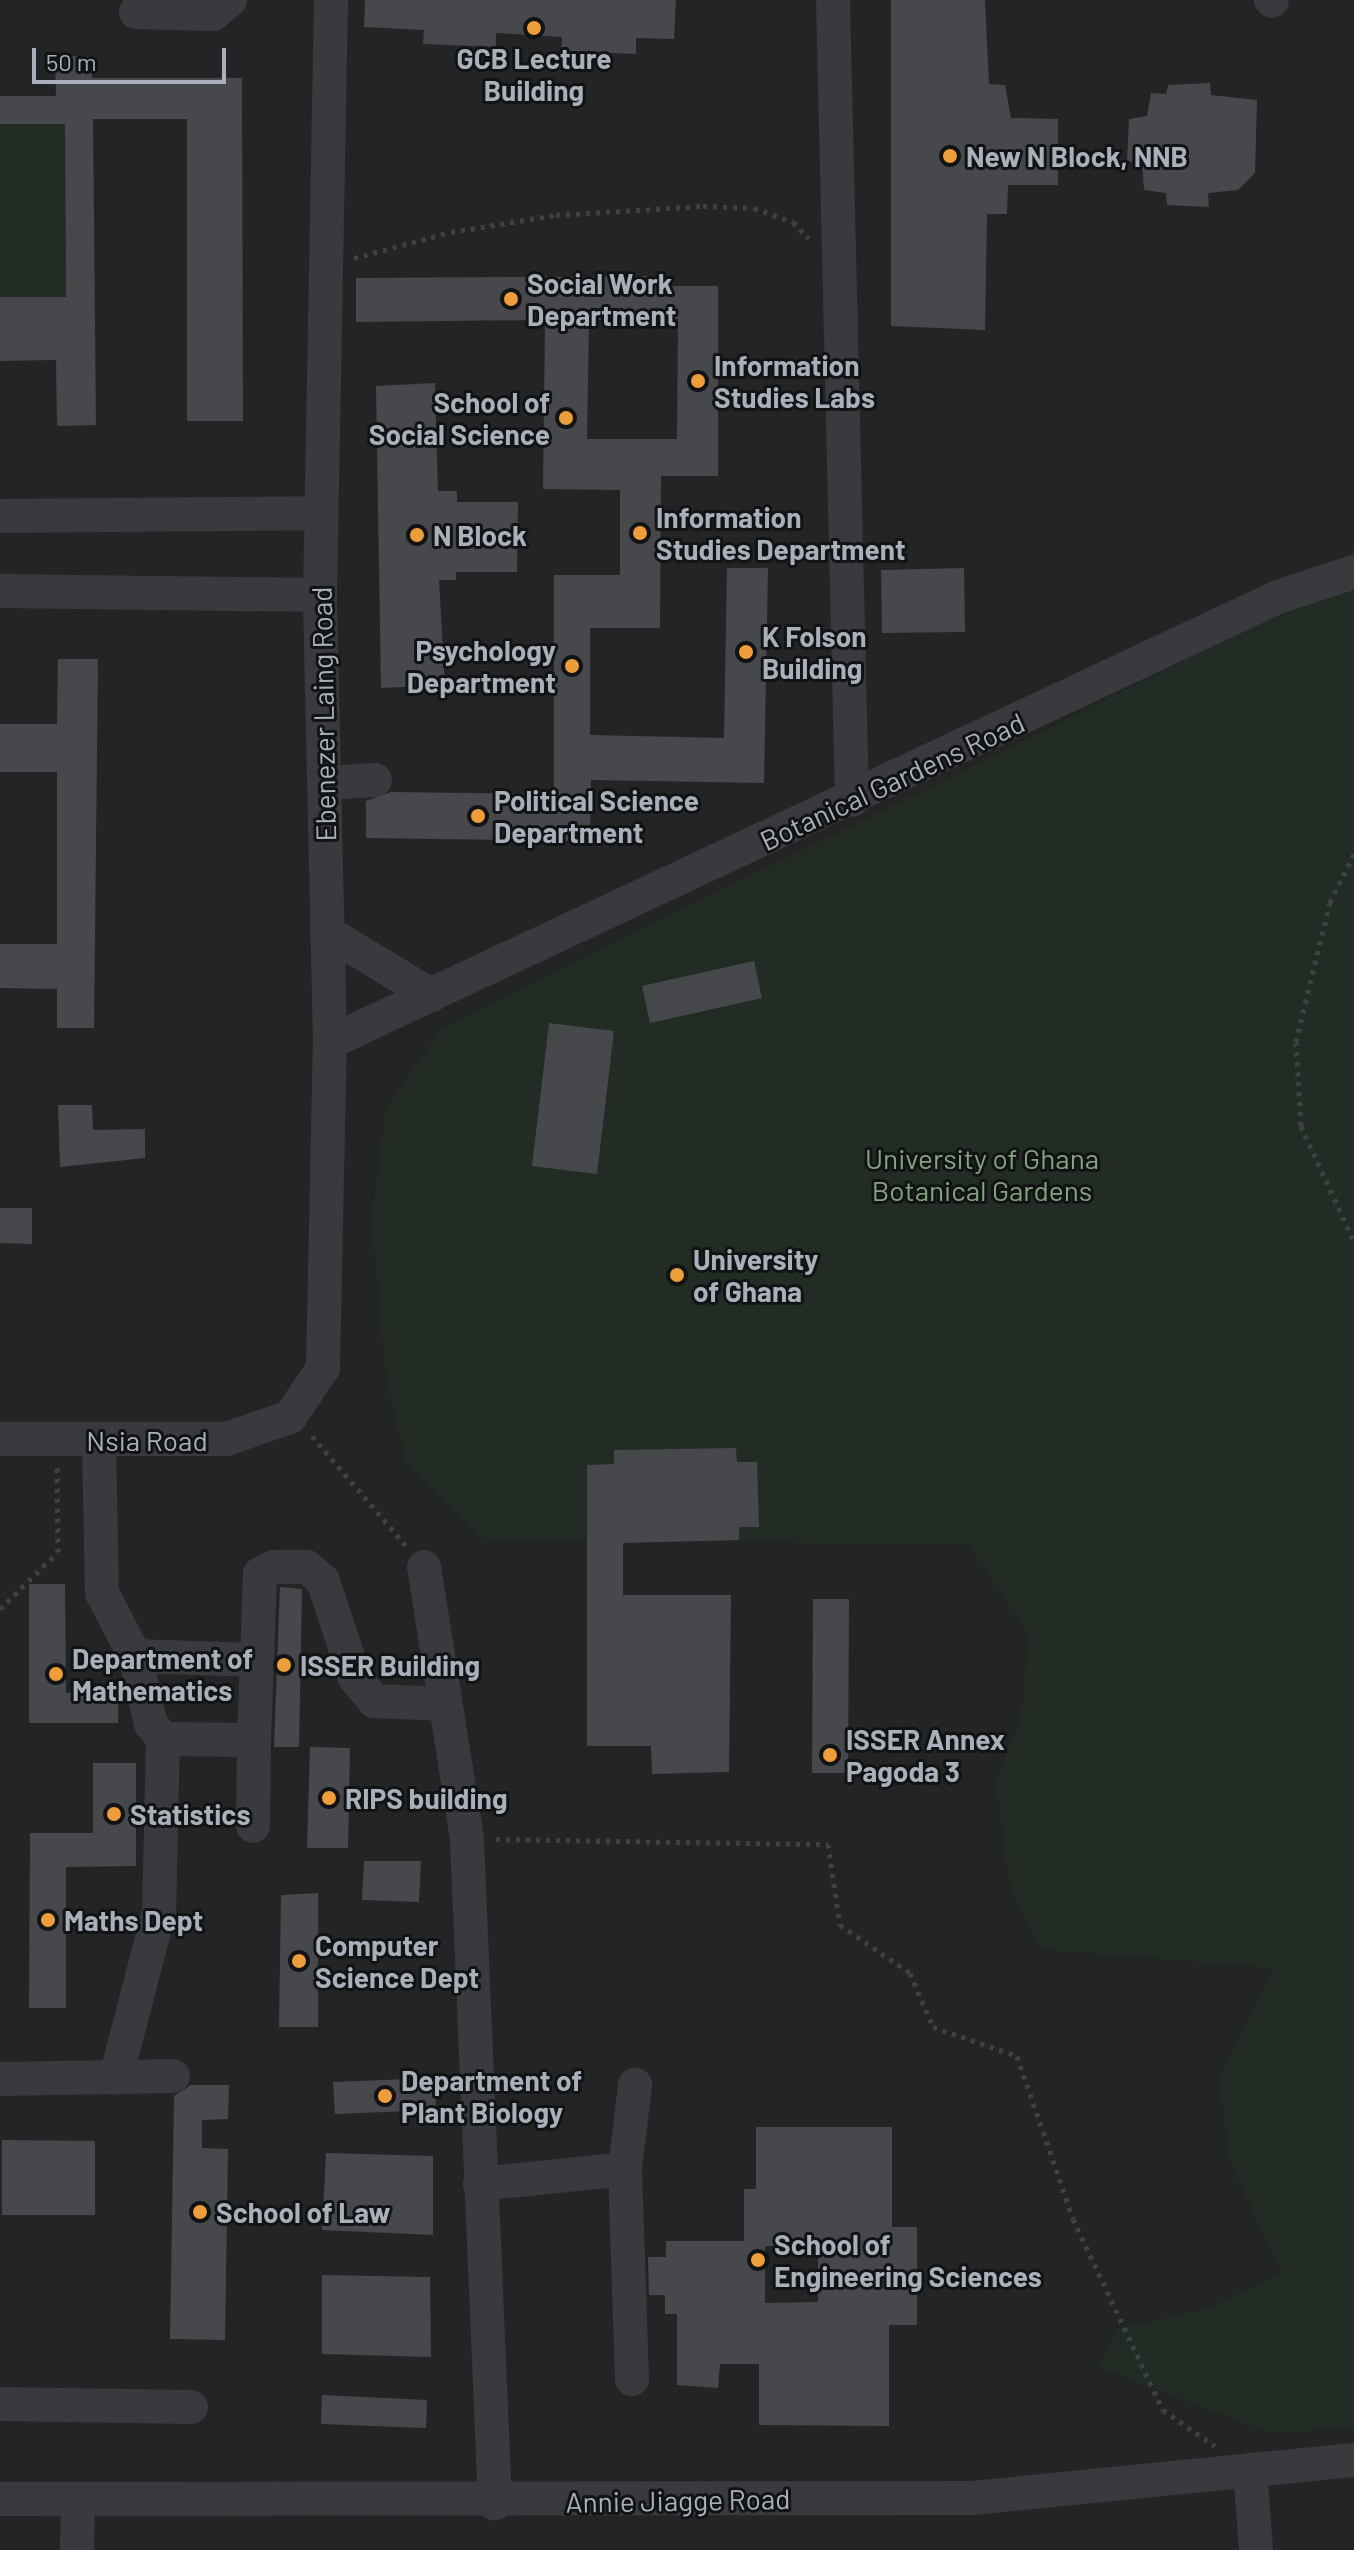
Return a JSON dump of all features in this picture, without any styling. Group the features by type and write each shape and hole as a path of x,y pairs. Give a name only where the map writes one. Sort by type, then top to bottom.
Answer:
{"street":[{"path":"136,12 213,14 230,0"},
{"name":"Ebenezer Laing Road","path":"290,1417 323,1368 330,1042 320,595 331,0"},
{"path":"833,0 852,800"},
{"path":"0,516 322,513"},
{"name":"Botanical Gardens Road","path":"330,1042 852,800 1278,597 1354,572"},
{"path":"0,591 320,595"},
{"path":"326,783 375,780"},
{"path":"327,932 431,995"},
{"name":"Nsia Road","path":"0,1439 226,1439 290,1417"},
{"path":"99,1441 102,1593 135,1656 151,1724 163,1739 159,1912 116,2077"},
{"path":"253,1826 260,1574 307,1567 323,1581 355,1678 374,1701 444,1704"},
{"path":"424,1567 467,1839 495,2503"},
{"path":"135,1656 257,1660"},
{"path":"163,1739 254,1740"},
{"path":"0,2079 173,2076"},
{"path":"632,2379 625,2169 635,2085"},
{"path":"480,2184 625,2169"},
{"path":"0,2404 191,2407"},
{"name":"Annie Jiagge Road","path":"0,2499 495,2503 973,2498 1354,2460"},
{"path":"1250,2470 1256,2550"},
{"path":"77,2550 78,2499"}],"path":[{"path":"326,266 466,229 703,206 754,208 793,222 840,273"},
{"path":"1354,854 1330,902 1296,1042 1301,1126 1354,1242"},
{"path":"290,1417 424,1567"},
{"path":"0,1609 58,1552 57,1441"},
{"path":"467,1839 828,1844 840,1925 910,1973 933,2027 1017,2056 1073,2219 1163,2410 1250,2470"}],"shaded area":[{"name":"University of Ghana","path":"0,0 1354,0 1354,2550 0,2550"}],"green space":[{"path":"0,124 65,124 66,297 0,297"},
{"name":"University of Ghana Botanical Gardens","path":"1354,540 1354,2429 1268,2432 1098,2367 1117,2329 1205,2309 1282,2273 1230,2161 1219,2077 1273,1968 1042,1949 1009,1883 996,1783 1022,1713 1028,1632 970,1545 483,1538 406,1461 386,1376 372,1222 386,1108 441,1030 1260,623 1351,589"}],"building":[{"name":"GCB Lecture Building","path":"365,0 676,0 674,39 636,38 636,54 561,51 562,37 496,33 496,47 423,44 424,30 364,27"},
{"name":"New N Block, NNB","path":"891,0 985,0 989,84 1005,85 1011,118 1058,119 1058,185 1008,185 1007,214 987,214 985,330 891,326"},
{"path":"55,56 92,56 92,78 242,78 243,421 187,421 187,119 93,119 96,425 57,426 56,360 0,361 0,297 66,297 65,124 0,124 0,96 56,96"},
{"path":"1210,83 1211,95 1257,100 1255,173 1238,190 1208,193 1209,207 1167,205 1166,193 1144,190 1142,163 1127,161 1129,119 1147,116 1151,93 1166,94 1168,85"},
{"path":"665,276 665,286 718,286 718,476 661,476 660,628 590,628 590,735 724,738 727,568 768,568 764,783 591,780 590,841 366,838 366,801 391,792 554,794 554,575 620,575 620,490 543,489 545,320 356,322 356,278","holes":["678,319 677,439 587,439 589,320"]},
{"path":"435,383 438,491 457,491 457,502 518,502 517,572 456,572 456,580 439,580 445,685 381,688 376,386"},
{"path":"964,568 965,632 882,633 881,570"},
{"path":"58,659 98,659 94,1028 57,1028 57,989 0,988 0,944 57,944 57,772 0,772 0,724 57,724"},
{"path":"754,961 762,998 650,1023 642,986"},
{"path":"549,1023 614,1031 597,1174 532,1166"},
{"path":"58,1105 92,1105 93,1130 145,1129 145,1158 60,1167"},
{"path":"0,1208 32,1208 32,1244 0,1243"},
{"path":"736,1448 737,1462 757,1462 759,1527 739,1527 739,1540 623,1543 623,1595 731,1595 729,1772 652,1774 651,1746 587,1746 587,1465 614,1464 614,1450"},
{"path":"29,1584 65,1584 66,1693 118,1692 118,1723 29,1723"},
{"name":"ISSER Building","path":"280,1587 302,1589 299,1747 274,1747"},
{"path":"813,1599 849,1599 848,1773 812,1773"},
{"name":"RIPS building","path":"310,1747 350,1748 348,1848 307,1848"},
{"path":"93,1763 136,1763 136,1866 66,1867 66,2008 29,2008 30,1833 93,1833"},
{"path":"364,1861 421,1861 419,1902 362,1900"},
{"name":"Computer Science Dept","path":"318,1893 318,2027 279,2027 281,1895"},
{"name":"Department of Plant Biology","path":"435,2078 436,2110 335,2114 333,2082"},
{"name":"School of Law","path":"191,2085 229,2085 228,2119 202,2120 202,2148 228,2149 225,2340 170,2339 174,2096"},
{"name":"School of Engineering Sciences","path":"756,2127 892,2127 892,2227 917,2227 917,2325 889,2325 889,2426 759,2425 759,2364 720,2364 718,2388 677,2385 677,2314 665,2314 665,2295 649,2295 648,2257 666,2257 666,2241 744,2241 744,2189 756,2189","holes":["765,2246 818,2246 818,2302 765,2303"]},
{"path":"2,2140 95,2141 95,2215 2,2215"},
{"path":"326,2153 433,2156 433,2235 322,2230"},
{"path":"322,2275 430,2277 431,2357 322,2354"},
{"path":"322,2395 427,2400 426,2428 321,2424"}],"place":[{"name":"GCB Lecture Building","path":"534,28"},
{"name":"New N Block, NNB","path":"950,156"},
{"name":"Social Work Department","path":"511,299"},
{"name":"Information Studies Labs","path":"698,381"},
{"name":"School of Social Science","path":"566,418"},
{"name":"Information Studies Department","path":"640,533"},
{"name":"N Block","path":"417,535"},
{"name":"K Folson Building","path":"746,652"},
{"name":"Psychology Department","path":"572,666"},
{"name":"Political Science Department","path":"478,816"},
{"name":"University of Ghana","path":"677,1275"},
{"name":"ISSER Building","path":"284,1665"},
{"name":"Department of Mathematics","path":"56,1674"},
{"name":"ISSER Annex Pagoda 3","path":"830,1755"},
{"name":"RIPS building","path":"329,1798"},
{"name":"Statistics","path":"114,1814"},
{"name":"Maths Dept","path":"48,1920"},
{"name":"Computer Science Dept","path":"299,1961"},
{"name":"Department of Plant Biology","path":"385,2096"},
{"name":"School of Law","path":"200,2212"},
{"name":"School of Engineering Sciences","path":"758,2260"}]}
